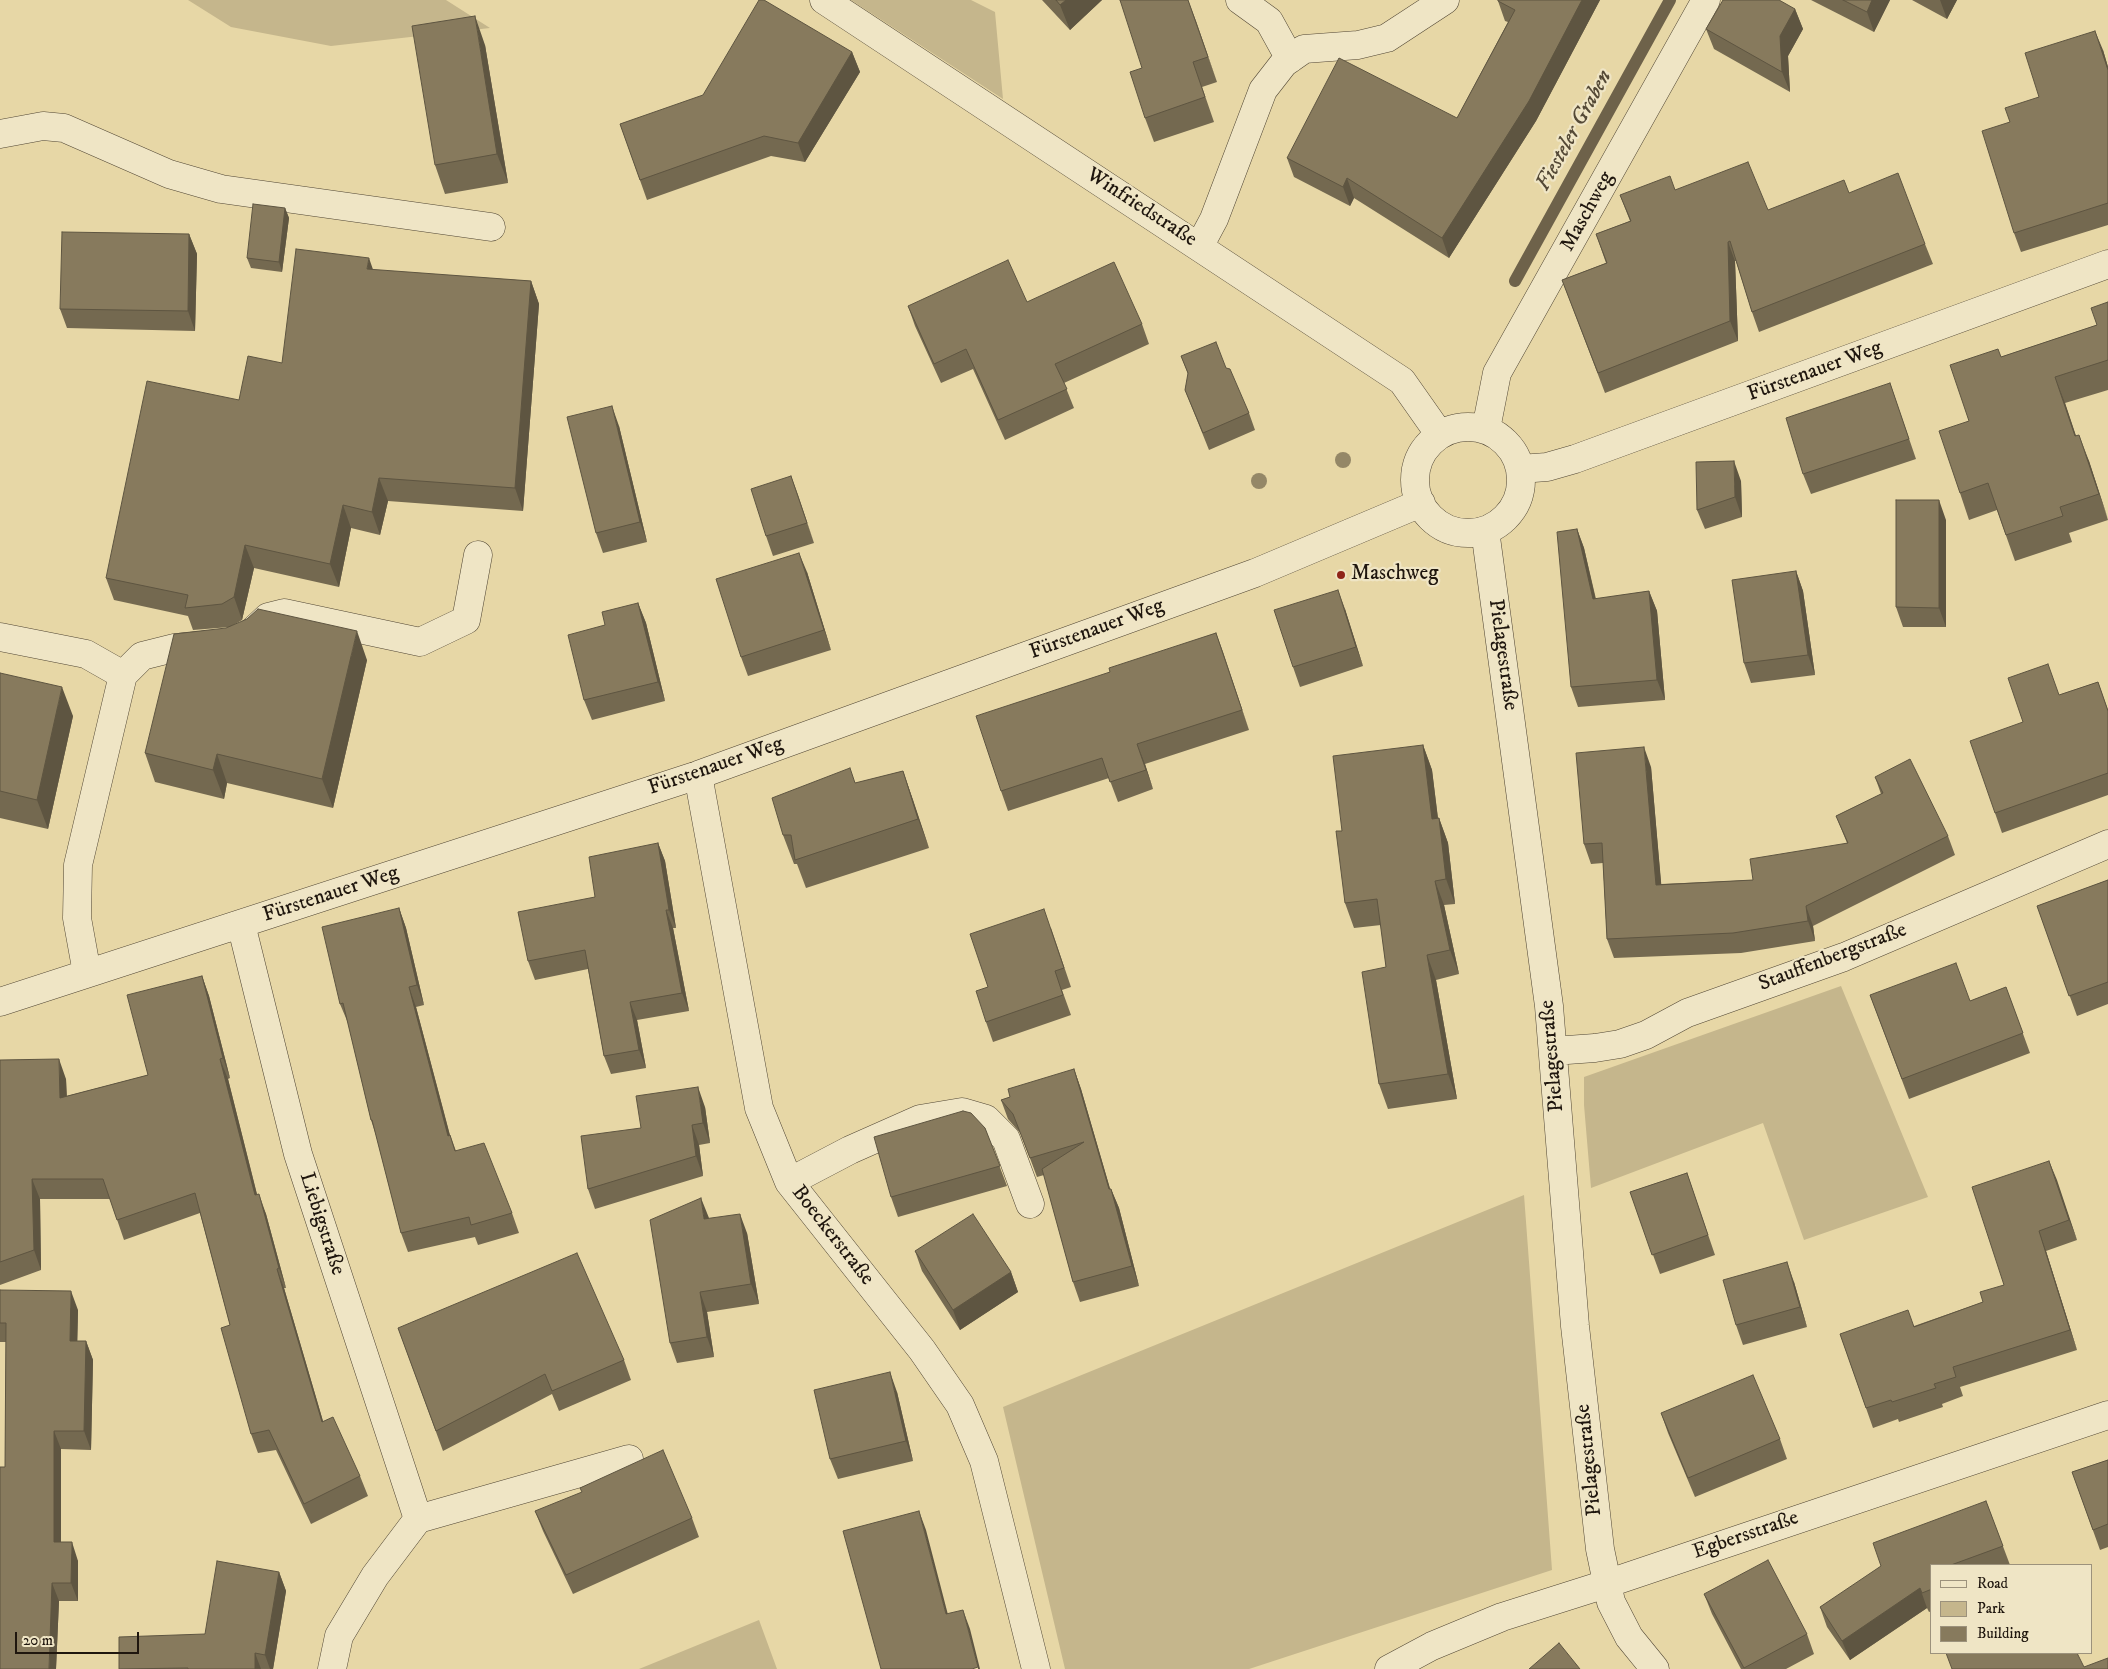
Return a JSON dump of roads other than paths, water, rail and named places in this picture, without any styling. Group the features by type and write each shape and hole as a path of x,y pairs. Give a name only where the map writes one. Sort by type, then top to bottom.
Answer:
{"street":[{"name":"Winfriedstraße","path":"824,0 1402,381 1440,436"},
{"path":"1240,0 1269,22 1290,59"},
{"path":"1199,247 1214,220 1263,90 1284,63 1304,49 1358,45 1387,38 1445,0"},
{"name":"Maschweg","path":"1486,429 1498,373 1706,0"},
{"path":"0,134 43,126 64,128 169,174 221,189 491,227"},
{"name":"Fürstenauer Weg","path":"1520,469 1547,467 1575,459 2108,264"},
{"path":"1470,427 1486,429 1500,437 1512,449 1520,469 1521,480 1518,496 1512,510 1499,522 1485,530 1470,533 1455,531 1441,525 1429,515 1421,503 1416,488 1416,473 1420,458 1428,445 1454,429 1470,427"},
{"name":"Fürstenauer Weg","path":"0,1002 86,972 241,924 698,775 1255,573 1421,503"},
{"name":"Pielagestraße","path":"1485,530 1546,987 1553,1050 1575,1326 1600,1549 1611,1602 1629,1637 1655,1669"},
{"path":"86,972 78,918 78,865 123,675 142,656 174,648 235,642 250,634 268,617 284,613 420,642 466,620 478,555"},
{"path":"0,637 86,654 123,675"},
{"name":"Boeckerstraße","path":"698,775 759,1108 788,1182 922,1350 960,1405 984,1461 1036,1669"},
{"name":"Stauffenbergstraße","path":"1553,1050 1620,1044 1646,1035 1687,1013 1844,957 2108,844"},
{"name":"Liebigstraße","path":"241,924 298,1154 418,1519"},
{"path":"788,1182 850,1150 920,1120 962,1112 986,1119 1006,1139 1030,1204"},
{"name":"Egbersstraße","path":"1388,1669 1432,1646 1502,1617 2108,1416"},
{"path":"332,1669 339,1636 375,1576 418,1519 629,1459"}],"waterway":[{"name":"Fiesteler Graben","path":"1515,281 1670,0"}],"place":[{"name":"Maschweg","path":"1341,575"}]}
